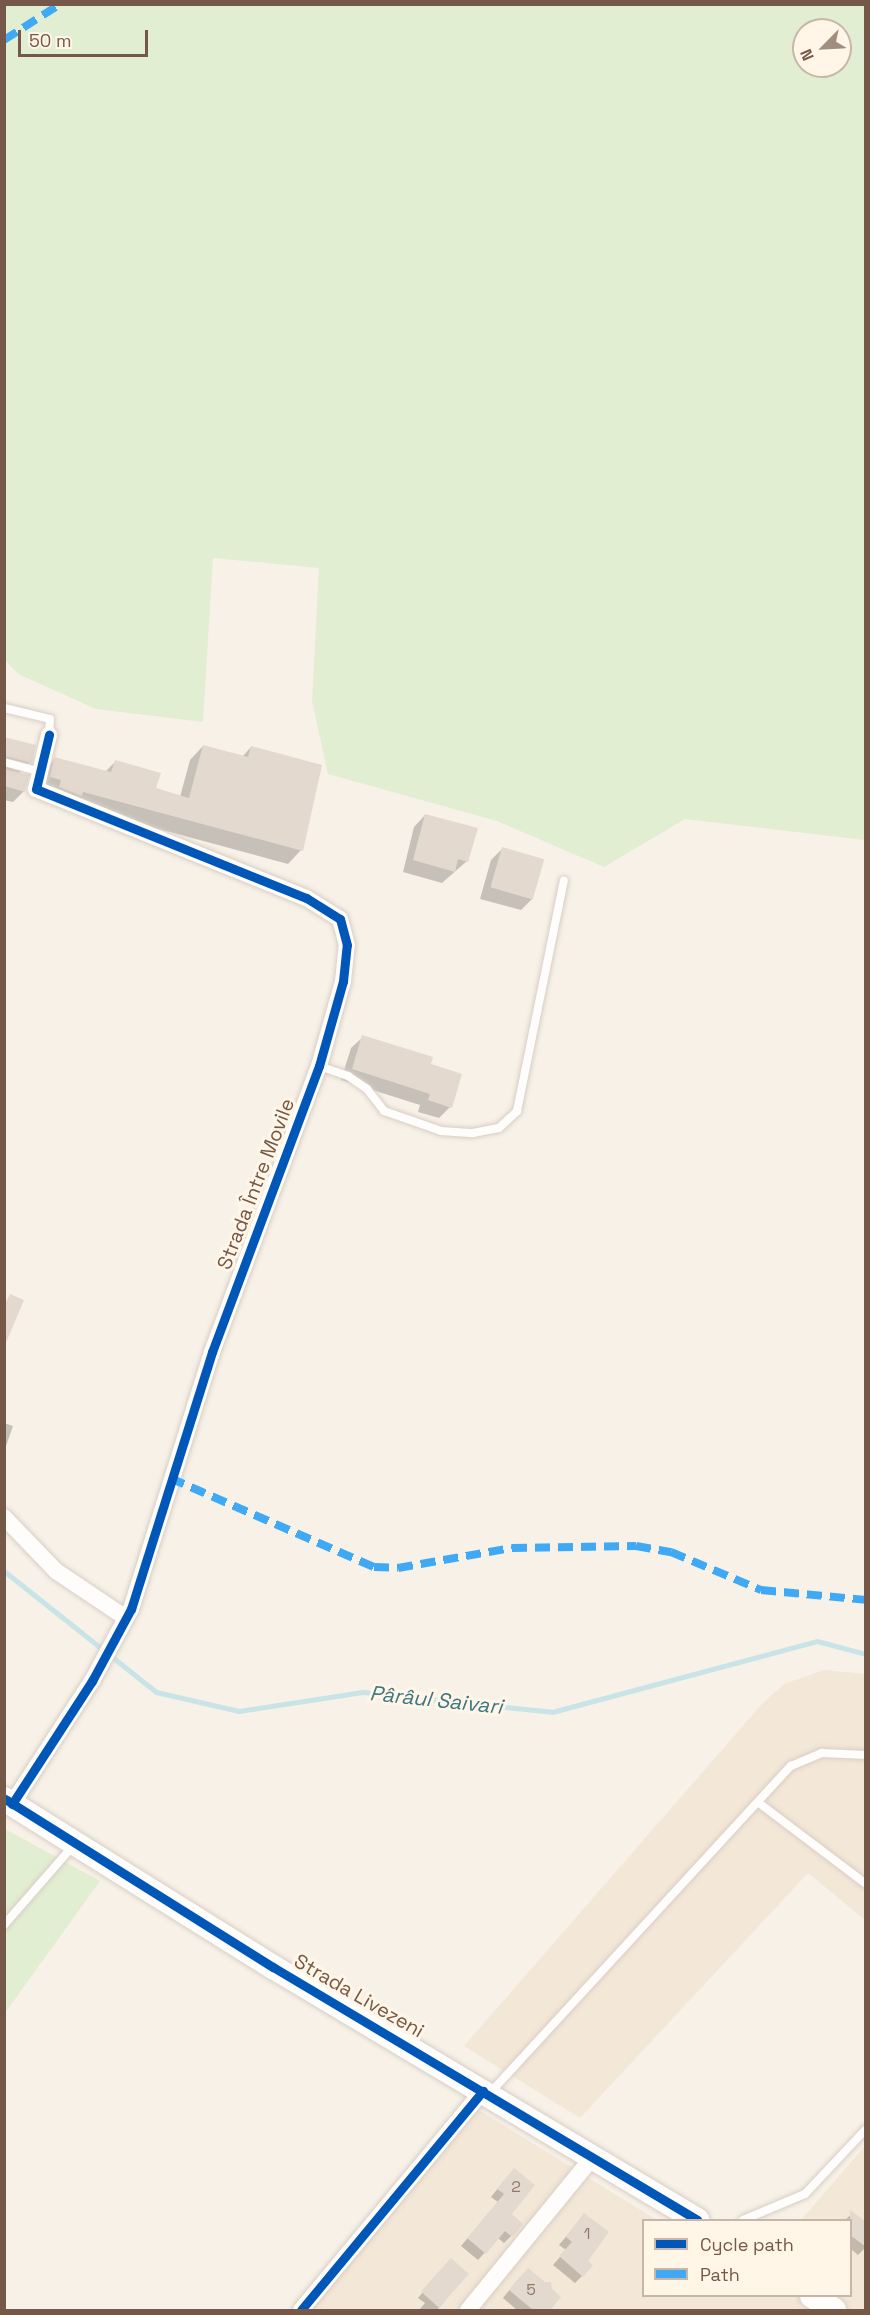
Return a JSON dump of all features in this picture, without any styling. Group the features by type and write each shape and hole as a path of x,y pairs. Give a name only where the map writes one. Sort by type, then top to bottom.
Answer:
{"main road":[{"name":"Strada Livezeni","path":"8,1802 273,1967 486,2092 591,2159 695,2219"},
{"path":"815,2297 834,2310"}],"street":[{"name":"Strada Între Movile","path":"8,1802 92,1681 116,1638 141,1584 152,1534 212,1352 319,1066 343,981 347,945 340,919 306,897 36,789 49,735"},
{"path":"4,1517 56,1571 126,1618"},
{"path":"301,2310 486,2092"},
{"path":"468,2310 591,2159"}],"lane":[{"path":"4,708 50,719 49,735"},
{"path":"4,762 41,772"},
{"path":"319,1066 348,1076 367,1089 384,1111 441,1131 474,1133 499,1128 517,1111 564,881"},
{"path":"486,2092 759,1803 791,1766 822,1753 866,1755"},
{"path":"759,1803 866,1884"},
{"path":"4,1925 76,1843"},
{"path":"745,2219 806,2194 866,2129"}],"shaded area":[{"path":"824,1670 865,1674 865,1920 808,1873 580,2118 464,2046 762,1704 784,1684"},
{"path":"469,2104 655,2219 642,2219 642,2297 852,2297 852,2219 802,2219 865,2146 865,2310 309,2310"}],"green space":[{"path":"4,5 865,5 865,840 685,819 604,867 497,821 328,774 312,701 319,568 213,558 203,722 96,709 18,674 4,659"},
{"path":"5,1829 100,1881 5,2013"}],"building":[{"path":"4,737 36,745 32,763 4,756"},
{"path":"203,745 248,757 251,746 322,765 303,851 83,792 82,796 59,787 61,780 50,777 54,757 111,772 115,760 161,773 156,788 189,798"},
{"path":"4,769 29,775 25,792 4,786"},
{"path":"425,814 478,828 468,862 458,859 455,872 413,860"},
{"path":"502,847 544,859 533,900 490,887"},
{"path":"362,1035 433,1057 431,1064 462,1074 452,1108 428,1100 430,1094 352,1069"},
{"path":"10,1294 24,1300 5,1345 4,1306"},
{"path":"514,2168 535,2185 512,2214 523,2224 512,2237 505,2231 486,2254 467,2238 504,2194 497,2189"},
{"path":"850,2210 866,2222 866,2247 852,2236 852,2219 850,2219"},
{"path":"584,2213 609,2232 588,2261 593,2265 583,2277 559,2256 572,2242 566,2237"},
{"path":"451,2258 469,2274 439,2308 421,2291"},
{"path":"528,2268 545,2282 551,2282 552,2289 561,2297 550,2310 533,2310 509,2290"}],"waterway":[{"name":"Pârâul Saivari","path":"4,1571 156,1692 239,1711 363,1692 552,1712 817,1641 866,1654"}],"marked path":[{"path":"4,40 60,4"},
{"path":"170,1478 374,1567 398,1568 512,1548 636,1546 671,1552 761,1590 866,1600"}],"cycle path":[{"path":"12,1804 92,1681 131,1609 212,1352 319,1066 343,981 347,945 340,919 306,898 36,789 49,735"},
{"path":"5,1799 273,1967 695,2219"},
{"path":"301,2310 483,2091"}]}
